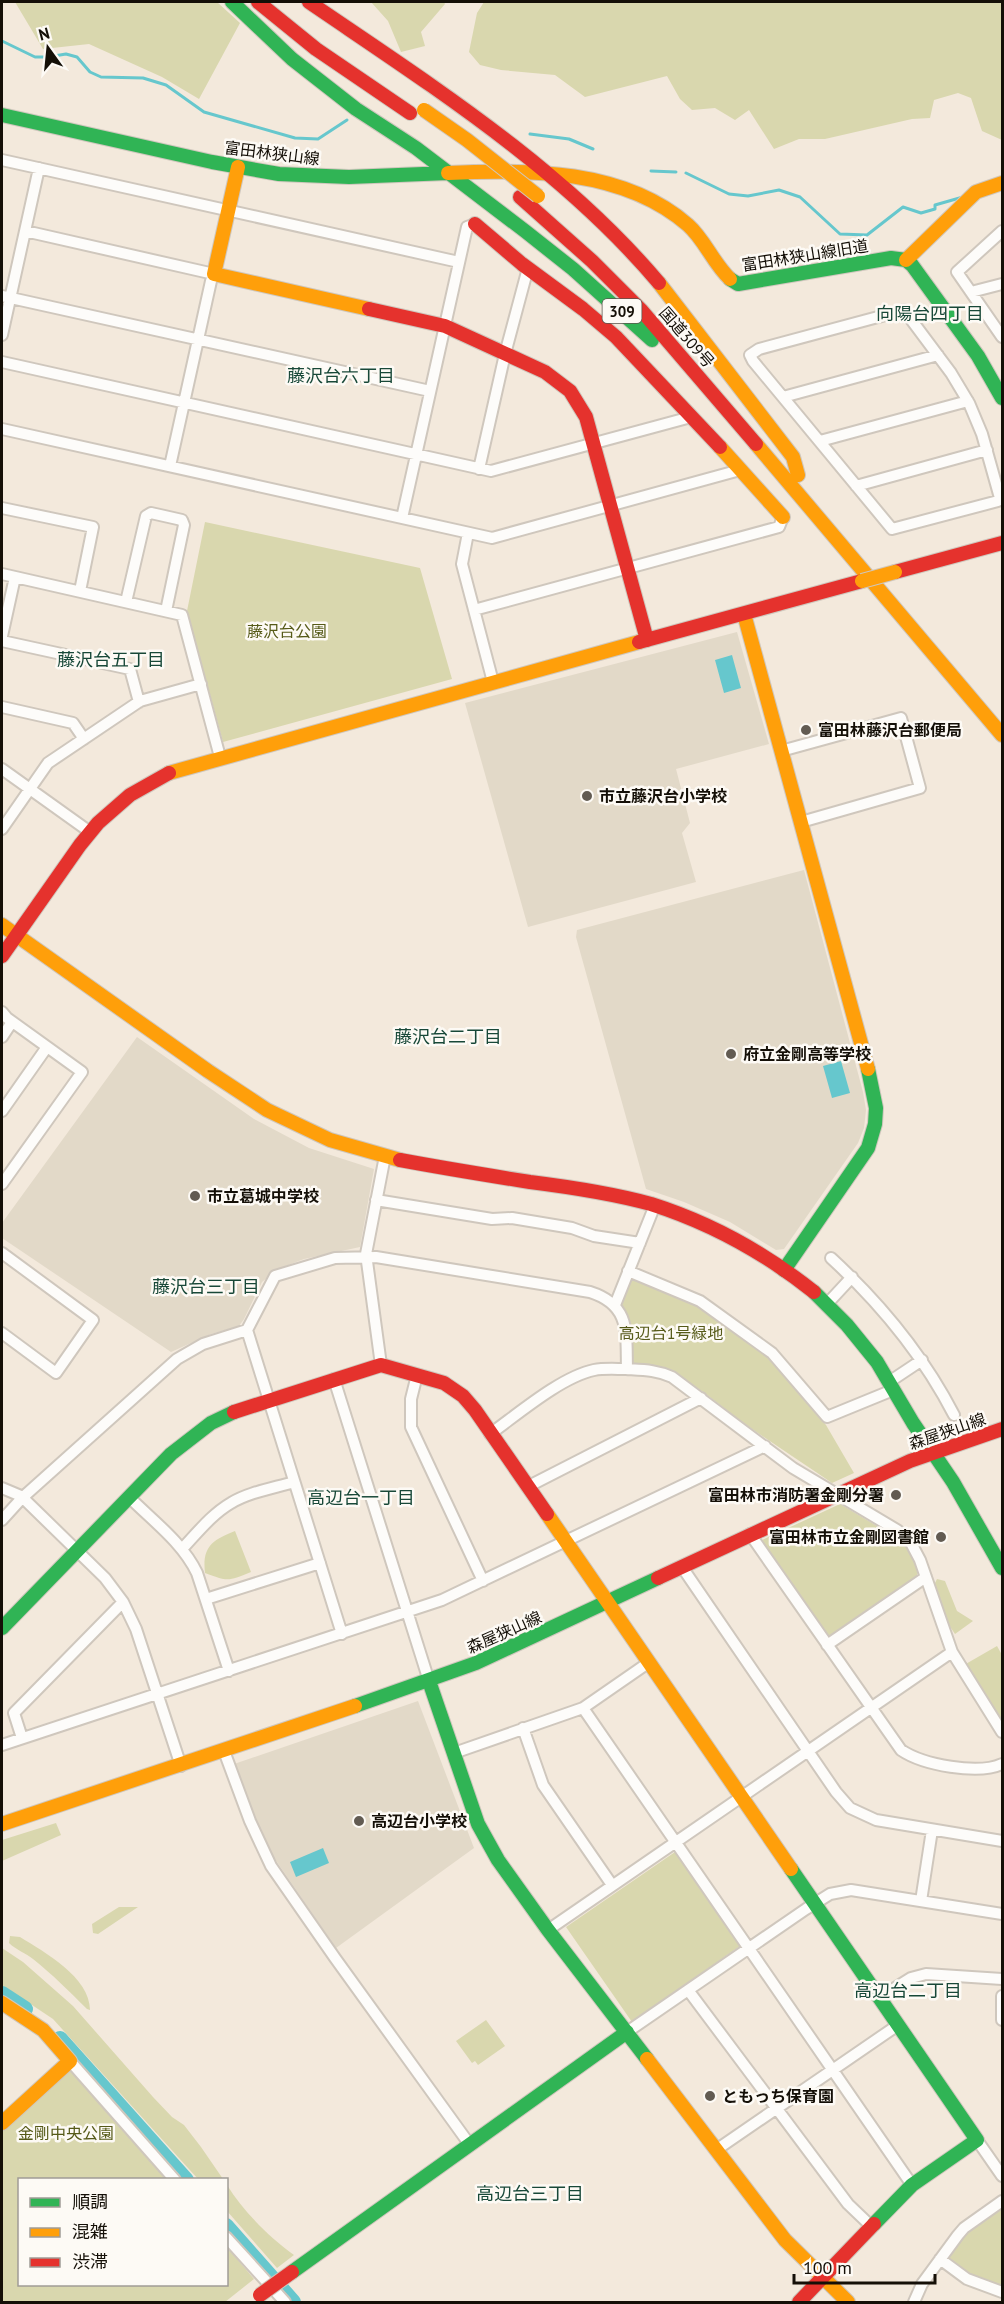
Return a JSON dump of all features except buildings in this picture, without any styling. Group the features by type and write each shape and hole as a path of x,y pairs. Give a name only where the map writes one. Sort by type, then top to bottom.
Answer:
{"main road":[{"name":"309","path":"232,2 315,78 356,109 416,148 573,269 623,312 780,470"},
{"name":"国道309号","path":"258,2 316,49 467,154 592,261 642,311 780,470 1002,735"},
{"name":"国道309号","path":"275,2 328,43 467,140 538,196 612,264 659,313 1002,717"},
{"name":"309","path":"309,2 475,116 603,224 644,266 793,458 798,475"},
{"name":"富田林狭山線","path":"2,115 238,167 315,177 543,173"},
{"path":"238,167 214,274 445,326 545,372 560,381 573,393 582,406 647,640"},
{"name":"富田林狭山線旧道","path":"543,173 580,177 604,183 669,211 695,232 729,278 738,284 891,258 906,260"},
{"path":"1002,183 976,192 906,260 912,265 978,357 1002,398"},
{"path":"475,224 616,337 650,371 783,517"},
{"path":"2,956 90,832 119,804 149,783 173,771 1002,543"},
{"path":"744,614 873,1087 876,1108 875,1124 868,1148 784,1270"},
{"path":"2,925 250,1100 321,1136 385,1156 612,1195 655,1205 720,1230 784,1270 826,1305 871,1353 973,1515 1002,1568"},
{"path":"2,1628 171,1454 196,1433 226,1416 269,1399 381,1365 455,1389 470,1402 977,2140 912,2184 799,2302"},
{"name":"森屋狭山線","path":"2,1824 181,1766 495,1656 836,1494 933,1453 1002,1429"},
{"path":"429,1681 487,1841 548,1930 785,2240 821,2278 848,2302"},
{"path":"2,2003 43,2030 70,2061 2,2123"},
{"path":"255,2299 627,2032"}],"street":[{"path":"2,160 459,262"},
{"path":"2,335 6,296 25,231 39,168"},
{"path":"402,518 467,226 475,224"},
{"path":"25,231 214,274 170,466"},
{"path":"1002,231 957,272 1002,337"},
{"path":"479,469 505,354 528,268"},
{"path":"971,292 1002,284"},
{"path":"6,296 430,391"},
{"path":"904,310 938,355 968,401 987,450 999,494 998,501 896,529 890,527 783,397 753,361 750,355 752,352 904,310"},
{"path":"783,397 938,355"},
{"path":"2,362 491,471 691,417"},
{"path":"820,441 968,401"},
{"path":"2,429 492,538 740,470"},
{"path":"856,486 987,450"},
{"path":"2,508 93,528 80,591"},
{"path":"126,602 146,516 151,513 182,520 184,525 166,611"},
{"path":"474,610 779,527 783,517"},
{"path":"468,533 462,564 493,682"},
{"path":"2,574 182,615 220,757"},
{"path":"2,636 15,577"},
{"path":"2,641 130,669 138,702"},
{"path":"2,829 48,763 138,702 201,684"},
{"path":"2,707 73,723 84,739"},
{"path":"781,751 901,718 904,728 920,788 801,822"},
{"path":"2,769 90,832"},
{"path":"2,1012 12,1022 82,1072 2,1184"},
{"path":"2,1037 12,1022"},
{"path":"2,1111 47,1047"},
{"path":"381,1365 366,1256 385,1156"},
{"path":"376,1200 492,1219 512,1218 532,1221 572,1228 594,1236 640,1243"},
{"path":"615,1305 655,1205"},
{"path":"2,1253 93,1320 56,1373 2,1333"},
{"path":"2,1520 22,1498 177,1359 203,1344 247,1330 275,1276 335,1258 366,1256 590,1292 611,1301 625,1325 627,1370"},
{"path":"831,1258 873,1298 922,1360 954,1415"},
{"path":"628,1271 700,1301 772,1353 827,1417 891,1386 922,1360"},
{"path":"826,1305 852,1277"},
{"path":"247,1330 342,1634"},
{"path":"490,1434 573,1377 593,1371 660,1372 683,1384 793,1468 905,1537 916,1552 952,1652 1002,1732"},
{"path":"417,1375 411,1399 411,1427 483,1581"},
{"path":"334,1379 429,1681"},
{"path":"527,1487 701,1398"},
{"path":"2,1745 441,1600 765,1446"},
{"path":"182,1549 218,1512 230,1504 294,1482"},
{"path":"2,1488 22,1498 105,1578 123,1602 136,1629 181,1766"},
{"path":"129,1497 182,1549 197,1573 229,1671"},
{"path":"750,1534 901,1750 916,1759 983,1770 1002,1764"},
{"path":"206,1599 320,1563"},
{"path":"682,1567 843,1801 858,1813 876,1820 1002,1841"},
{"path":"827,1645 926,1577"},
{"path":"22,1738 14,1713 123,1602"},
{"path":"548,1930 952,1652"},
{"path":"454,1753 583,1708 648,1663"},
{"path":"583,1708 912,2184"},
{"path":"523,1728 543,1785 612,1885"},
{"path":"224,1751 250,1821 271,1866 470,2145"},
{"path":"921,1901 933,1830"},
{"path":"627,2032 814,1903 836,1892 851,1890 1002,1914"},
{"path":"879,1998 911,1978 926,1974 1002,1979"},
{"path":"688,1990 848,2204 871,2226"},
{"path":"1002,1996 1002,2020"},
{"path":"716,2150 898,2025"},
{"path":"70,2061 173,2178"},
{"path":"977,2140 1002,2176"},
{"path":"914,2302 922,2284 964,2229 1002,2201"},
{"path":"228,2239 285,2302"},
{"path":"940,2259 967,2279 1002,2292"}],"shaded area":[{"name":"市立藤沢台小学校","path":"737,632 769,744 676,769 690,823 682,833 696,882 528,927 465,703"},
{"name":"府立金剛高等学校","path":"804,870 866,1110 864,1128 858,1143 784,1249 776,1250 730,1222 646,1189 576,937 577,930"},
{"name":"市立葛城中学校","path":"137,1037 254,1119 309,1148 374,1169 360,1247 304,1259 278,1269 262,1282 239,1326 211,1334 171,1352 2,1238 2,1223"},
{"name":"高辺台小学校","path":"418,1701 474,1848 336,1948 268,1849 234,1764"}],"green space":[{"path":"15,2 217,2 240,23 199,99 162,77 89,44 43,49"},
{"path":"371,2 444,2 445,4 421,32 425,46 401,52 388,21"},
{"path":"484,2 1002,2 1002,140 982,131 971,98 958,93 934,100 930,118 912,119 825,139 799,139 774,149 749,110 735,120 715,108 692,110 680,99 667,76 585,97 555,75 501,70 480,65 469,52 477,13"},
{"name":"藤沢台公園","path":"205,522 420,568 452,679 223,742 187,611"},
{"name":"高辺台1号緑地","path":"631,1278 699,1304 760,1350 826,1425 854,1473 832,1483 760,1435 688,1382 662,1369 632,1363 631,1326 621,1305"},
{"path":"840,1504 897,1538 906,1546 919,1570 916,1578 831,1635 824,1635 760,1541"},
{"path":"235,1531 251,1572 228,1579 205,1573 205,1557 210,1546"},
{"path":"937,1579 945,1581 957,1611 973,1621 955,1634 938,1598 934,1585"},
{"path":"997,1646 1002,1655 1002,1726 964,1665"},
{"path":"56,1823 61,1835 2,1861 2,1840"},
{"path":"675,1852 740,1946 632,2022 566,1927"},
{"path":"119,1907 138,1907 98,1934 93,1933 92,1924"},
{"path":"10,1936 20,1937 41,1950 74,1976 88,1998 90,2010 40,1965 9,1943"},
{"path":"2,1948 23,1962 73,2006 153,2097 172,2117 184,2125 222,2178 197,2178 53,2019 2,1985"},
{"path":"486,2020 505,2046 478,2065 475,2061 472,2063 456,2041"},
{"name":"金剛中央公園","path":"68,2068 168,2178 18,2178 18,2286 228,2286 228,2248 254,2279 225,2302 2,2302 2,2129"},
{"path":"228,2186 257,2223 294,2255 277,2268 228,2212"},
{"path":"1002,2207 1002,2287 973,2277 949,2261 948,2255 967,2231"}],"water":[{"path":"732,655 741,688 724,693 715,660"},
{"path":"841,1061 850,1093 832,1098 823,1066"},
{"path":"323,1848 329,1863 296,1877 290,1862"}],"waterway":[{"path":"2,41 35,57 66,54 77,57 90,72 101,77 143,78 166,85 204,112 295,138 318,139 347,120"},
{"path":"530,134 569,139 593,149"},
{"path":"651,171 676,172"},
{"path":"686,173 729,194 748,196 779,190 800,197 840,234 867,235 903,207 921,213 935,209 935,205 963,197"},
{"path":"2,1994 25,2009"},
{"path":"60,2039 184,2178"},
{"path":"228,2228 293,2302"}],"traffic: fast":[{"path":"232,2 292,59 356,109 416,148 525,231 573,269 652,340"},
{"path":"2,115 212,162 279,174 349,177 448,173"},
{"path":"730,279 738,284 891,258 906,260 978,356 1002,398"},
{"path":"784,1270 868,1148 875,1124 876,1108 868,1069"},
{"path":"814,1292 847,1325 877,1362 913,1423 953,1482 1002,1568"},
{"path":"2,1628 171,1454 211,1423 234,1412"},
{"path":"355,1706 476,1663 658,1578"},
{"path":"429,1681 478,1824 498,1860 548,1930 647,2059"},
{"path":"791,1869 977,2140 912,2185 874,2224"},
{"path":"292,2272 627,2032"}],"traffic: slow":[{"path":"424,110 467,140 538,196"},
{"path":"238,167 214,274 369,309"},
{"path":"448,173 510,172 574,176 635,193 663,207 688,225 730,279"},
{"path":"906,260 976,192 1002,183"},
{"path":"659,283 793,457 798,475"},
{"path":"756,444 1002,735"},
{"path":"720,447 783,517"},
{"path":"862,581 895,572"},
{"path":"744,614 868,1069"},
{"path":"169,773 639,642"},
{"path":"2,925 267,1110 330,1140 400,1160"},
{"path":"547,1514 791,1869"},
{"path":"2,1824 355,1706"},
{"path":"2,2003 43,2030 70,2061 2,2123"},
{"path":"647,2059 785,2240 848,2302"}],"traffic: jam":[{"path":"258,2 316,49 410,113"},
{"path":"309,2 402,65 494,131 538,166 581,202 659,283"},
{"path":"520,197 592,261 642,311 756,444"},
{"path":"475,224 522,264 583,309 616,337 720,447"},
{"path":"369,309 445,326 545,372 570,391 586,417 647,640"},
{"path":"895,572 1002,543"},
{"path":"639,642 862,581"},
{"path":"2,956 98,823 130,795 169,773"},
{"path":"400,1160 590,1191 651,1204 695,1220 737,1240 776,1264 814,1292"},
{"path":"234,1412 381,1365 444,1383 463,1396 475,1410 547,1514"},
{"path":"658,1578 910,1461 1002,1429"},
{"path":"799,2302 874,2224"},
{"path":"260,2295 292,2272"}],"place":[{"name":"富田林藤沢台郵便局","path":"806,730"},
{"name":"市立藤沢台小学校","path":"587,796"},
{"name":"府立金剛高等学校","path":"731,1054"},
{"name":"市立葛城中学校","path":"195,1196"},
{"name":"富田林市消防署金剛分署","path":"896,1495"},
{"name":"富田林市立金剛図書館","path":"941,1537"},
{"name":"高辺台小学校","path":"359,1821"},
{"name":"ともっち保育園","path":"710,2096"}],"district":[{"name":"向陽台四丁目","path":"930,313"},
{"name":"藤沢台六丁目","path":"341,375"},
{"name":"藤沢台五丁目","path":"111,659"},
{"name":"藤沢台二丁目","path":"448,1036"},
{"name":"藤沢台三丁目","path":"206,1286"},
{"name":"高辺台一丁目","path":"361,1497"},
{"name":"高辺台二丁目","path":"908,1990"},
{"name":"高辺台三丁目","path":"530,2193"}]}
